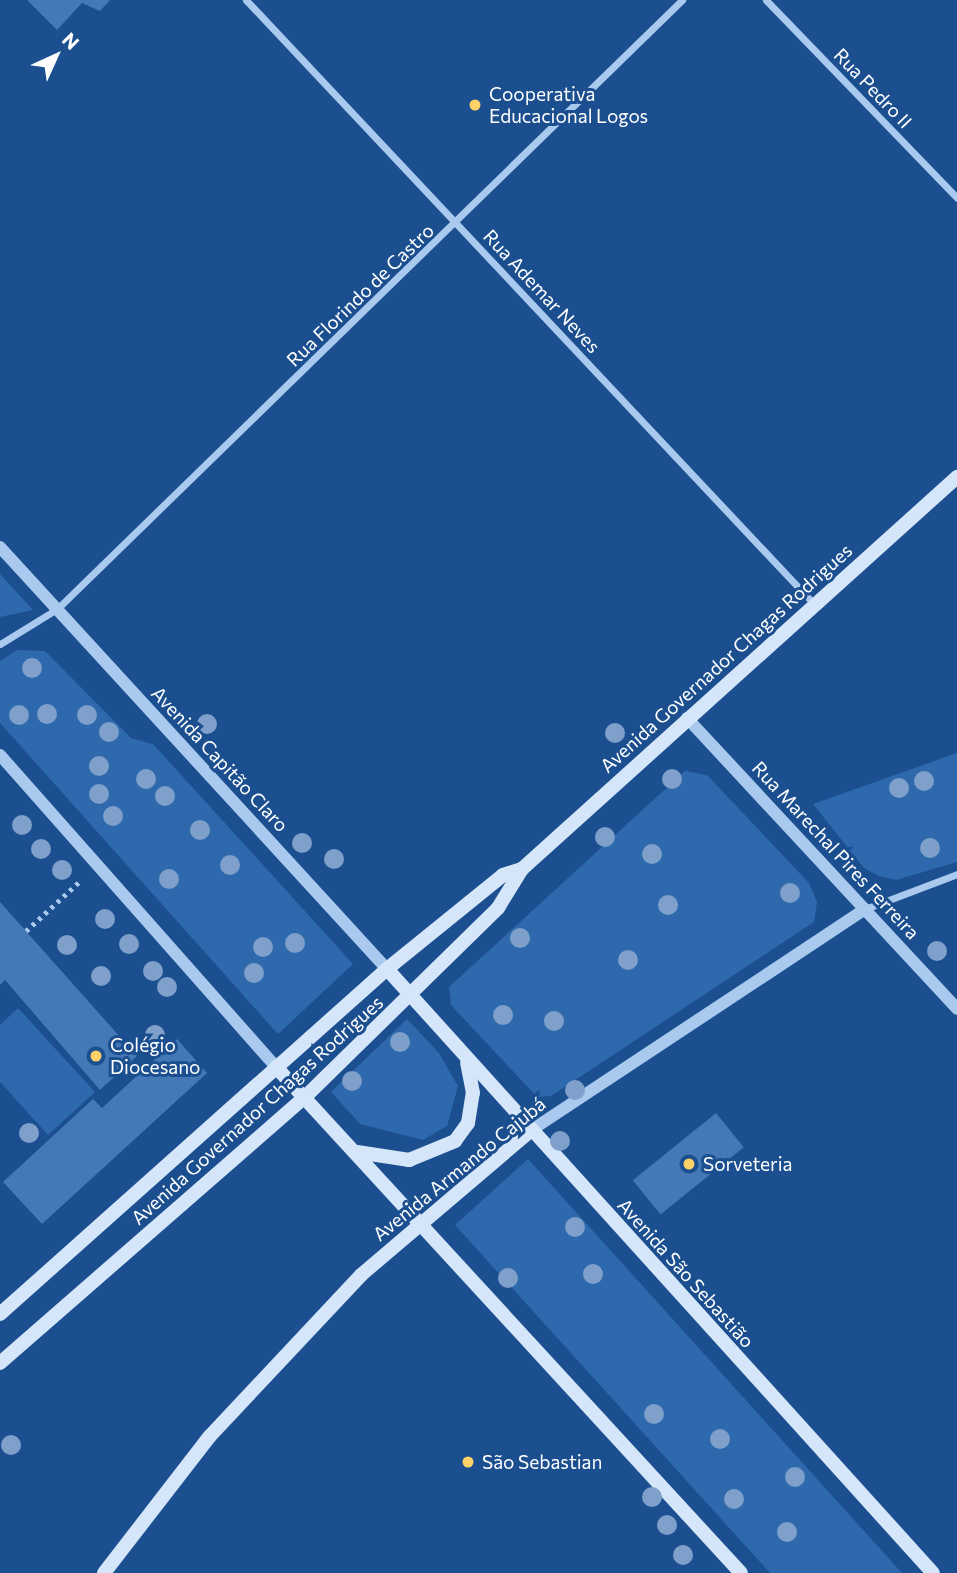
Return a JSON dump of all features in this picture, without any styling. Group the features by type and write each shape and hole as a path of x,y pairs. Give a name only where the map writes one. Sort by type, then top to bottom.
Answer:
{"main road":[{"name":"Avenida Governador Chagas Rodrigues","path":"0,1363 304,1098 412,998 498,908 522,869 957,477"},
{"name":"Avenida Governador Chagas Rodrigues","path":"0,1314 387,969 503,875 522,869"},
{"name":"Avenida Capitão Claro","path":"387,969 412,998"},
{"name":"Avenida São Sebastião","path":"412,998 466,1061 933,1573"},
{"path":"356,1152 409,1160 455,1141 468,1123 473,1093 466,1061"},
{"path":"276,1067 741,1573"},
{"name":"Avenida Armando Cajubá","path":"104,1573 210,1436 418,1224 530,1131"}],"street":[{"name":"Rua Ademar Neves","path":"246,0 814,604"},
{"name":"Rua Florindo de Castro","path":"0,644 57,609 457,223 682,0"},
{"name":"Rua Pedro II","path":"766,0 957,198"},
{"name":"Avenida Capitão Claro","path":"0,547 387,969"},
{"name":"Rua Marechal Pires Ferreira","path":"687,718 957,1009"},
{"path":"0,755 276,1067"},
{"name":"Avenida Armando Cajubá","path":"530,1131 865,909 957,874"}],"path":[{"path":"26,931 97,864"}],"shaded area":[{"path":"0,574 33,610 0,617"},
{"path":"17,650 45,651 131,738 153,744 353,964 278,1034 0,723 0,661"},
{"path":"957,753 957,862 896,880 879,876 864,868 813,804"},
{"path":"685,771 707,775 809,883 817,902 814,922 551,1096 537,1097 451,1005 449,987"},
{"path":"18,1008 95,1092 48,1135 0,1082 0,1025"},
{"path":"407,1019 439,1053 458,1086 447,1126 423,1140 360,1124 331,1092"},
{"path":"528,1159 902,1573 770,1573 455,1225"}],"building":[{"path":"27,0 110,0 100,11 82,3 57,30"},
{"path":"0,902 137,1056 100,1090 5,980 0,985"},
{"path":"177,1039 207,1073 42,1224 3,1182 93,1099 102,1108"},
{"name":"Sorveteria","path":"716,1113 744,1147 661,1215 633,1180"}],"place":[{"name":"Cooperativa Educacional Logos","path":"475,105"},
{"name":"Colégio Diocesano","path":"96,1056"},
{"name":"Sorveteria","path":"689,1164"},
{"name":"São Sebastian","path":"468,1462"}]}
